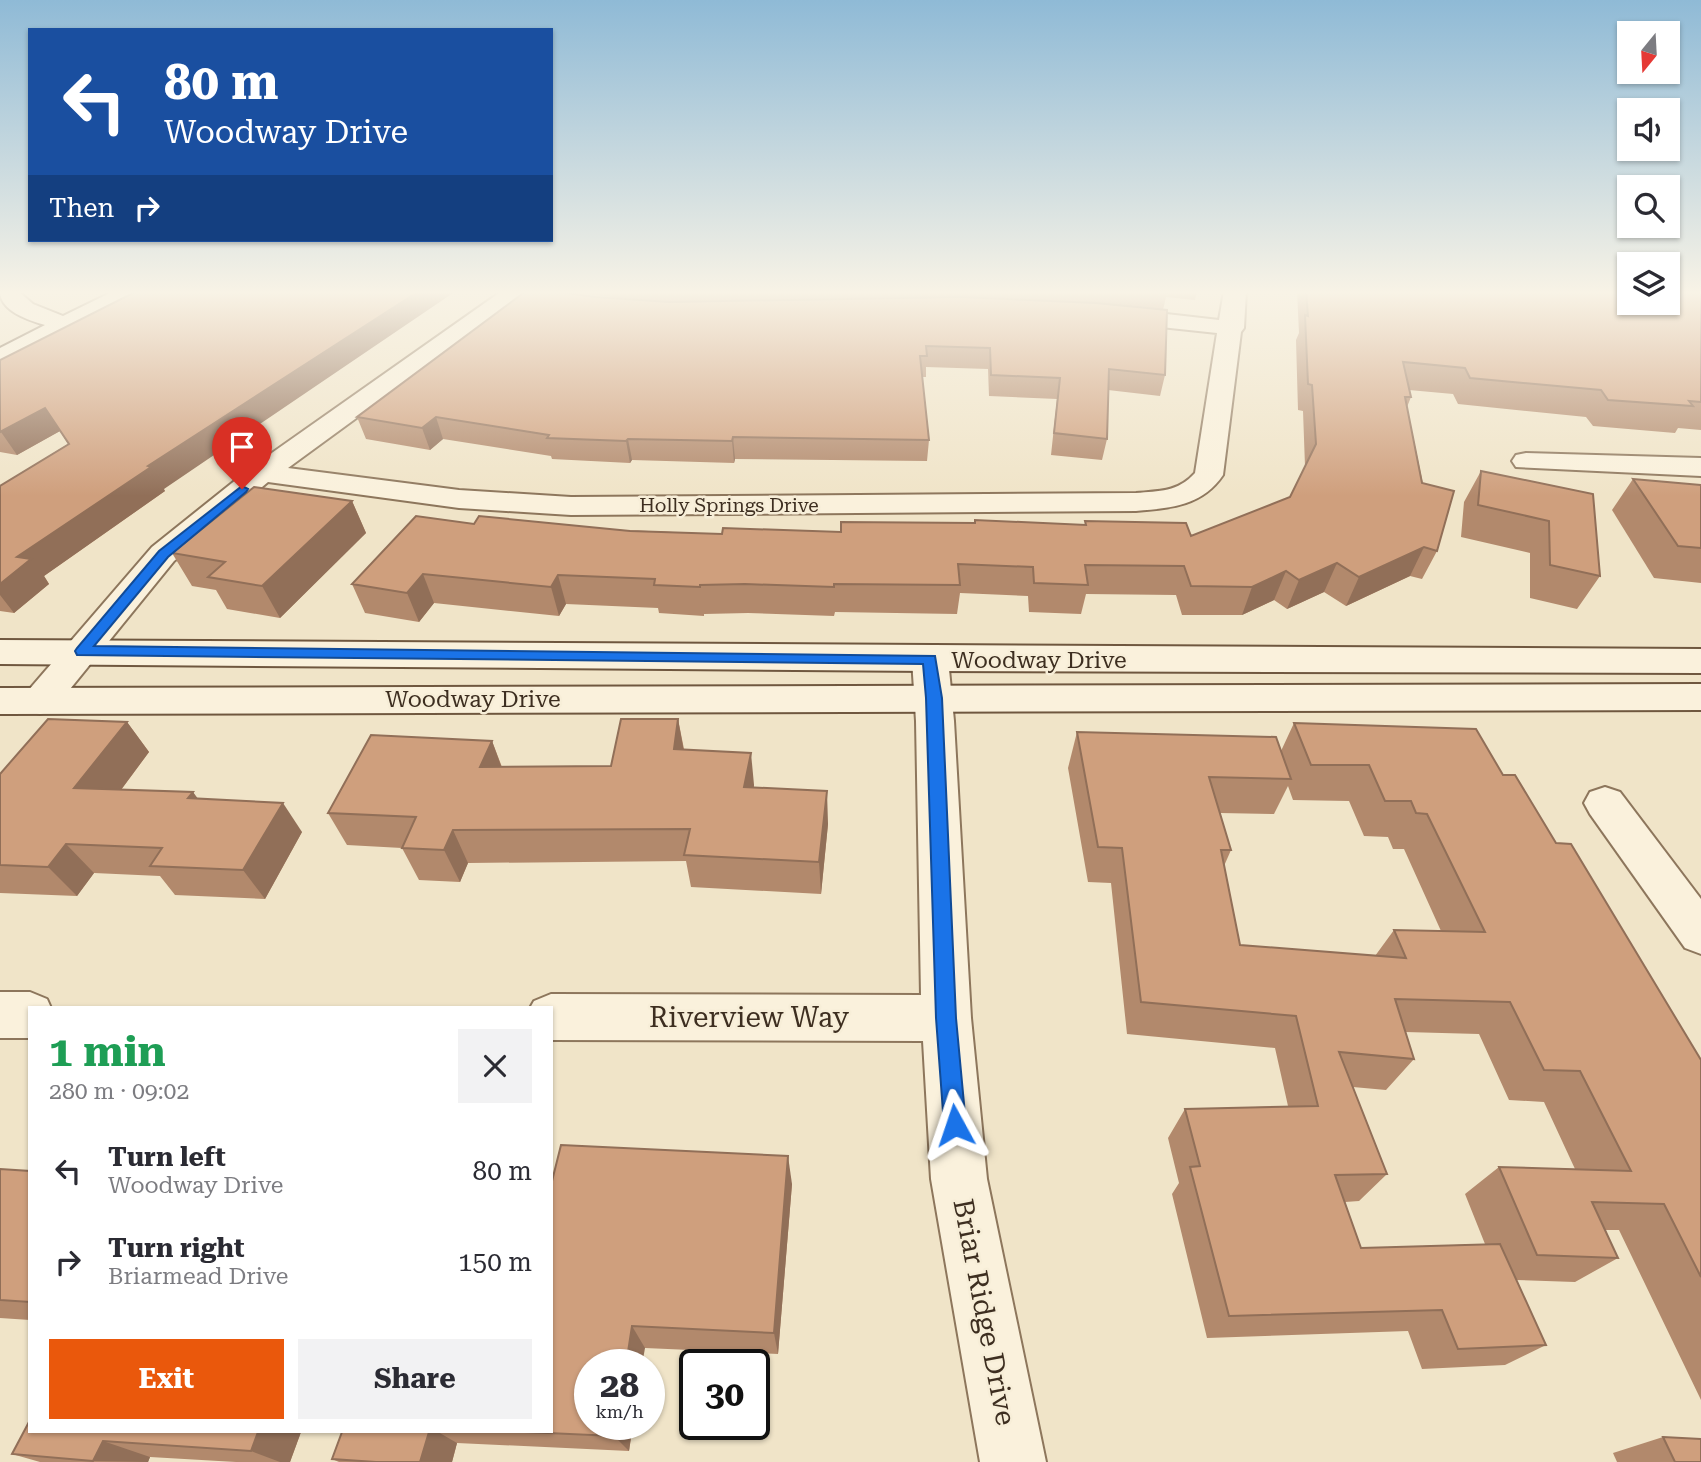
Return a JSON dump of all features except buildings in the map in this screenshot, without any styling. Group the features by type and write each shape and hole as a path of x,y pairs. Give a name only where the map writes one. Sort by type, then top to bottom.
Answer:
{"street":[{"path":"40,701 163,554 262,473 421,359"},
{"name":"Holly Springs Drive","path":"262,473 459,499 571,506 1136,502 1174,499 1197,492 1209,475 1227,359"},
{"path":"1527,461 1701,467"},
{"name":"Woodway Drive","path":"0,652 82,651 932,678 1701,697"},
{"name":"Woodway Drive","path":"0,701 1701,661"},
{"name":"Briar Ridge Drive","path":"932,678 946,1018 960,1179 1013,1462"},
{"path":"1605,803 1701,934"},
{"path":"0,1015 28,1015"},
{"name":"Riverview Way","path":"553,1017 946,1018"}],"route":[{"path":"242,489 163,554 82,651 930,659 934,698 946,1018 955,1125"}]}
